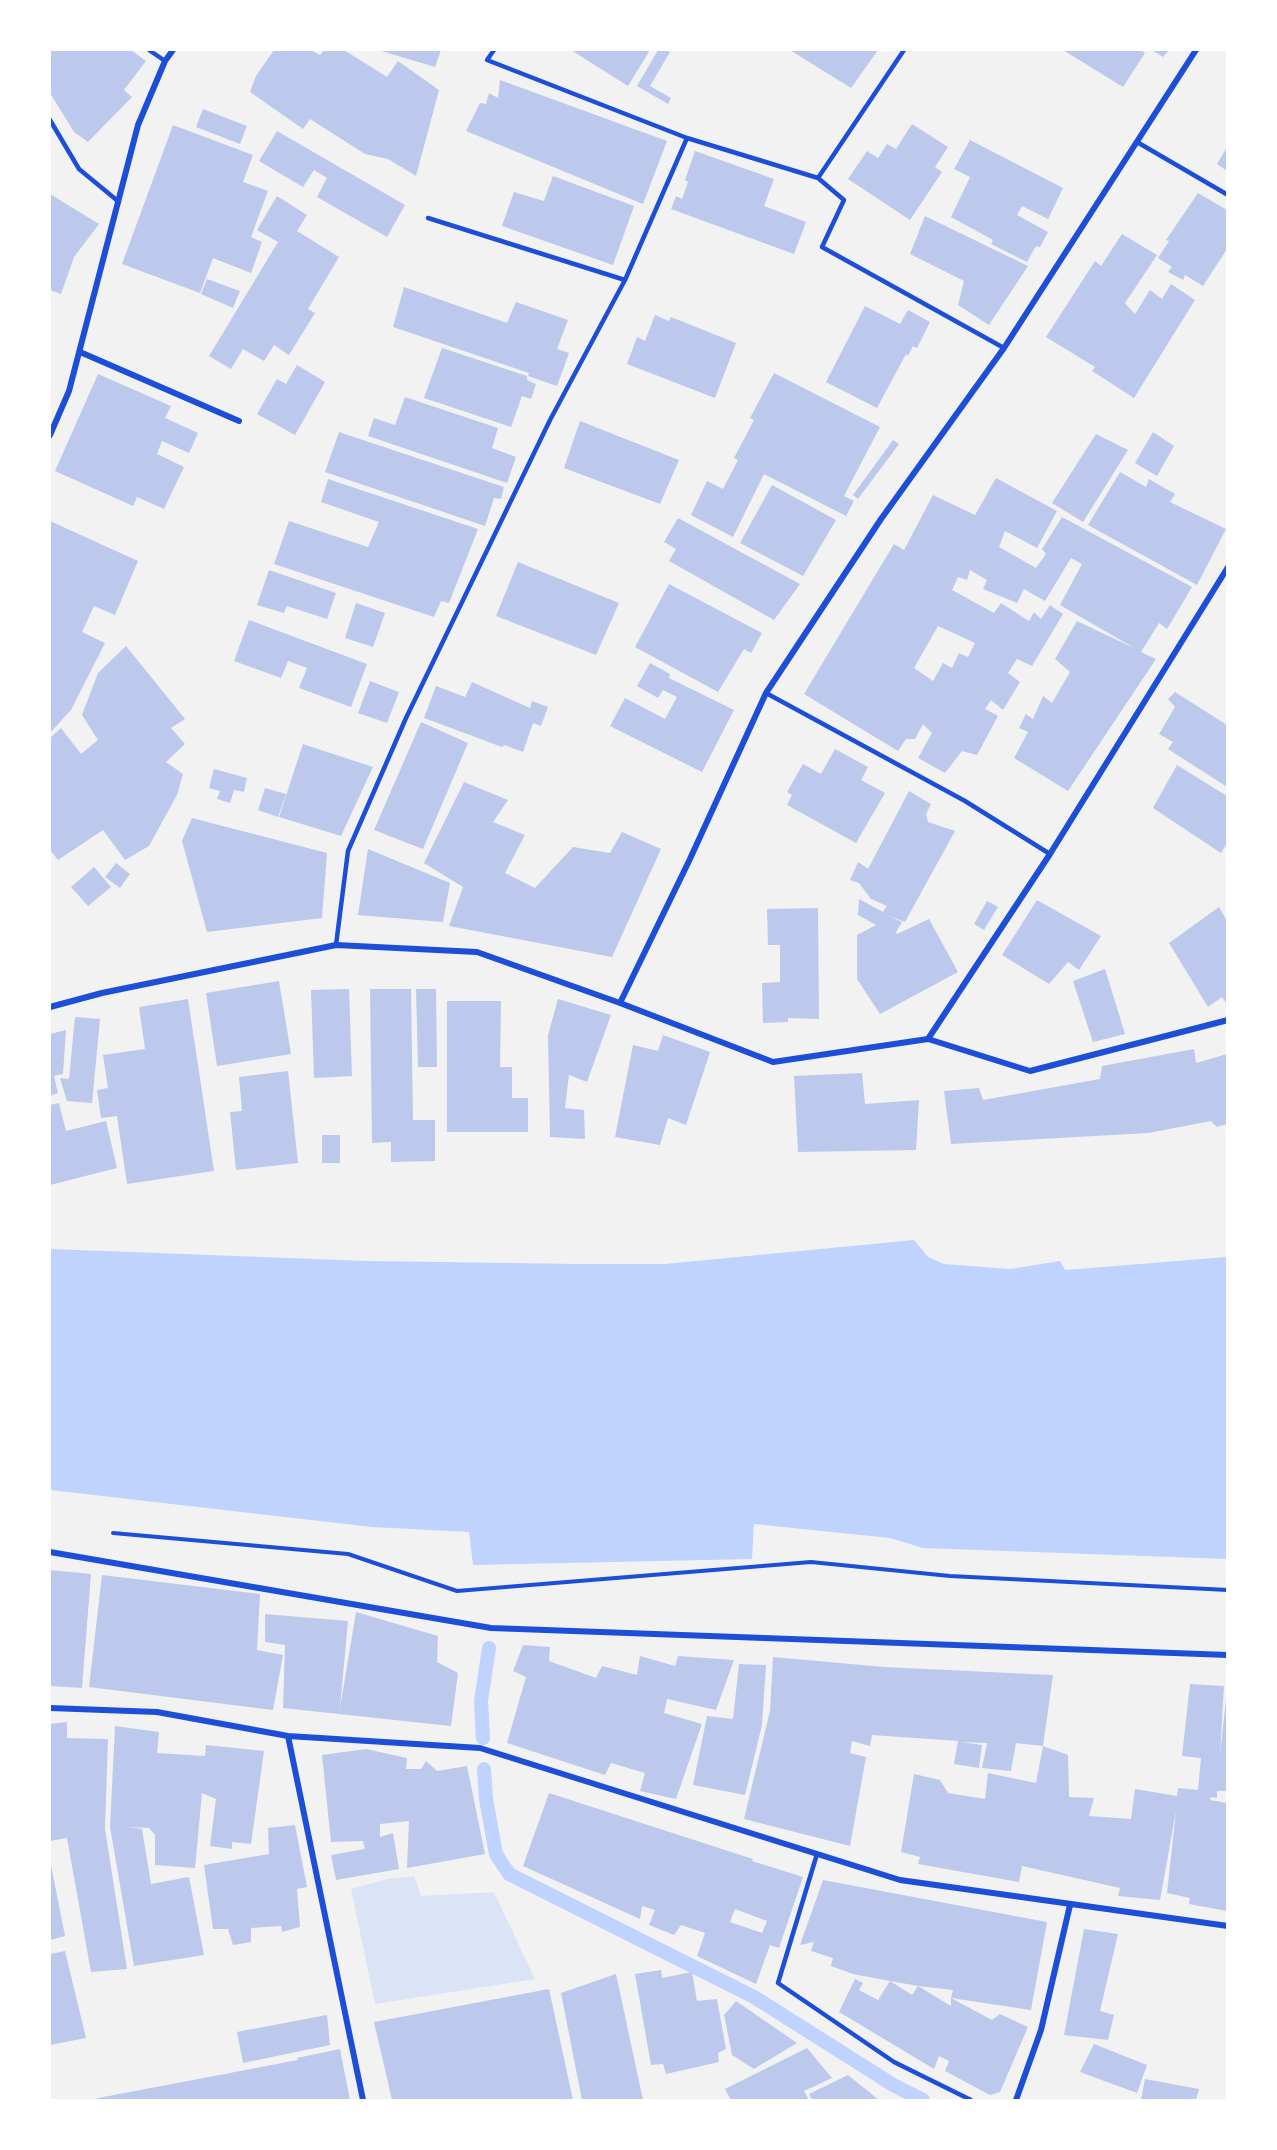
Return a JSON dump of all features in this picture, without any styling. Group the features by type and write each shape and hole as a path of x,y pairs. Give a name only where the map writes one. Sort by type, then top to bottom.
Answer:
{"street":[{"path":"50,435 69,391 138,125 165,61 173,50"},
{"path":"620,1003 689,861 766,693 881,519 1004,348 1196,50"},
{"path":"80,352 239,421"},
{"path":"928,1039 1050,854 1227,567"},
{"path":"50,1007 102,993 336,945 477,952 620,1003 773,1062 928,1039 1030,1071 1227,1020"},
{"path":"50,1552 491,1628 1227,1654"},
{"path":"50,1708 157,1712 288,1736 480,1748 900,1880 1227,1926"},
{"path":"288,1736 363,2100"},
{"path":"1016,2100 1041,2030 1070,1905"}],"lane":[{"path":"149,50 165,61"},
{"path":"494,50 487,60 687,138 818,178 844,200 822,247 1004,348"},
{"path":"818,178 904,50"},
{"path":"50,120 79,169 119,202"},
{"path":"336,945 348,851 406,718 550,420 625,280 687,138"},
{"path":"1137,142 1227,195"},
{"path":"428,218 625,280"},
{"path":"766,693 965,801 1050,854"},
{"path":"817,1854 778,1983 894,2062 971,2100"}],"path":[{"path":"109,1533 348,1554 457,1592 811,1562 950,1576 1227,1590"}],"shaded area":[{"path":"414,1876 421,1896 494,1892 535,1979 375,2004 351,1889 387,1879"}],"water":[{"path":"914,1240 928,1257 944,1264 1010,1269 1060,1261 1065,1270 1227,1257 1227,1559 923,1548 890,1538 754,1524 752,1559 473,1565 469,1532 372,1527 50,1490 50,1249 369,1261 665,1264"}],"building":[{"path":"50,50 131,50 146,61 124,90 132,97 88,142 74,132 50,93"},
{"path":"274,50 311,50 320,55 324,50 344,50 387,77 398,61 439,90 416,176 388,159 365,154 310,119 303,129 250,92 256,76"},
{"path":"378,50 441,50 435,67"},
{"path":"571,50 650,50 628,86"},
{"path":"658,50 670,52 650,86 671,98 668,104 637,86"},
{"path":"790,50 878,50 851,88"},
{"path":"1063,50 1140,50 1145,53 1123,87"},
{"path":"1152,50 1169,50 1163,57"},
{"path":"500,80 667,141 643,204 466,131 480,103 486,104 489,93 498,98"},
{"path":"203,109 247,126 240,144 196,127"},
{"path":"912,124 948,147 935,167 942,172 910,220 848,179 867,151 878,158 887,144 896,149"},
{"path":"173,125 253,155 243,182 268,191 251,237 262,242 251,273 213,258 200,293 122,264"},
{"path":"277,131 405,205 387,237 317,197 327,178 314,170 303,187 259,161"},
{"path":"970,140 1063,188 1048,219 1022,206 1017,215 1048,232 1040,247 1036,246 1027,262 991,244 993,240 951,217 970,177 954,169"},
{"path":"1227,147 1227,171 1217,164"},
{"path":"695,151 774,179 764,206 806,222 794,254 671,209 676,196 682,199 688,182 685,180"},
{"path":"553,176 634,206 613,265 502,226 514,192 544,201"},
{"path":"1198,193 1227,210 1227,249 1203,286 1185,275 1183,280 1168,272 1172,267 1158,258 1169,241 1166,240"},
{"path":"50,194 99,224 74,257 61,294 50,290"},
{"path":"277,196 307,215 297,231 339,257 308,309 315,313 289,355 274,345 264,361 243,349 231,369 209,356 278,242 257,230"},
{"path":"925,216 1028,266 989,325 958,305 964,281 910,254"},
{"path":"1122,234 1157,255 1125,303 1135,314 1150,290 1162,299 1171,284 1195,300 1134,398 1092,371 1095,367 1046,337 1095,261 1101,266"},
{"path":"207,279 240,291 233,308 201,294"},
{"path":"404,287 507,323 516,302 568,320 557,349 569,353 557,386 528,376 529,373 393,327"},
{"path":"865,306 900,324 908,310 930,322 917,348 913,346 908,356 906,354 877,408 826,382"},
{"path":"655,315 669,321 671,317 736,343 715,398 627,364 637,337 645,341"},
{"path":"442,348 527,376 527,380 536,384 531,399 522,396 511,427 424,398"},
{"path":"297,365 325,382 295,435 257,414 277,379 286,384"},
{"path":"774,373 880,427 844,496 854,501 846,516 764,474 733,537 691,515 707,481 723,489 738,460 734,458 754,420 750,418"},
{"path":"98,374 171,406 165,418 198,433 189,453 162,441 157,454 184,467 164,509 137,497 133,506 55,471"},
{"path":"405,397 498,428 492,448 516,457 507,483 368,436 374,418 395,425"},
{"path":"580,421 679,460 660,504 564,468"},
{"path":"339,432 504,487 501,499 494,498 485,526 325,472"},
{"path":"1153,432 1174,446 1157,476 1135,463"},
{"path":"1096,434 1128,450 1083,522 1052,503"},
{"path":"893,440 899,444 858,499 853,495"},
{"path":"1120,472 1146,487 1149,479 1175,494 1170,502 1226,529 1197,585 1088,525"},
{"path":"996,478 1057,511 1037,548 1005,531 999,547 1036,568 1046,554 1042,549 1062,517 1192,587 1167,629 1159,623 1141,652 1156,659 1068,791 1014,758 1028,732 1019,728 1026,714 1033,719 1043,696 1052,703 1070,672 1055,659 1077,621 1136,649 1060,605 1082,564 1071,558 1045,601 1024,589 1017,603 983,589 987,580 970,570 967,580 958,577 952,590 994,613 1001,603 1029,621 1034,612 1041,619 1050,605 1063,614 1032,666 1017,659 1008,673 1020,682 1003,710 991,700 985,709 998,716 977,755 962,751 945,773 918,758 932,733 923,724 915,739 906,739 898,751 804,694 894,544 904,550 933,495 975,515","holes":["938,626 975,643 968,657 959,653 952,668 943,663 933,681 914,668"]},
{"path":"328,479 478,529 449,603 441,601 434,617 274,564 289,521 368,547 379,522 321,502"},
{"path":"772,485 836,520 803,576 740,543"},
{"path":"678,518 800,584 774,620 669,561 676,549 664,542"},
{"path":"50,521 138,561 115,615 94,606 82,632 105,643 71,710 50,733 51,550"},
{"path":"518,562 619,603 596,655 496,616"},
{"path":"269,570 336,593 327,619 287,606 284,613 257,605"},
{"path":"669,584 762,633 751,653 744,649 718,692 635,647"},
{"path":"356,603 385,613 373,647 345,638"},
{"path":"249,620 367,664 351,707 299,688 307,668 288,661 281,678 234,661"},
{"path":"126,646 185,719 171,728 185,744 166,762 183,774 177,795 149,846 125,860 103,830 58,860 50,852 50,738 61,728 81,754 98,740 82,715 98,673"},
{"path":"650,663 670,674 669,678 734,710 702,772 610,726 625,698 665,719 677,697 663,690 658,698 637,686"},
{"path":"370,681 399,692 387,723 358,713"},
{"path":"472,682 530,708 532,701 548,707 541,726 533,723 523,752 504,745 502,747 424,718 436,686 465,697"},
{"path":"1175,692 1227,725 1227,787 1168,749 1173,742 1159,734 1175,707 1168,699"},
{"path":"421,722 468,743 423,849 374,830"},
{"path":"303,744 373,767 341,836 279,817"},
{"path":"835,749 868,767 861,780 885,793 856,843 787,805 792,795 787,792 803,764 821,774"},
{"path":"1177,765 1227,796 1227,843 1221,853 1153,808"},
{"path":"214,769 247,778 244,792 234,790 230,803 217,799 220,791 209,788"},
{"path":"464,782 508,800 493,822 525,835 505,873 535,888 573,847 610,853 622,832 661,849 612,957 449,926 463,887 424,863"},
{"path":"265,788 286,794 278,817 258,810"},
{"path":"909,791 931,804 926,814 928,822 955,831 905,922 887,915 902,922 897,934 929,919 958,972 880,1014 857,979 857,935 876,925 858,915 859,899 883,912 887,906 871,899 859,883 850,880 858,862 868,869"},
{"path":"192,818 327,853 322,918 207,932 182,841"},
{"path":"368,849 450,883 443,922 358,915"},
{"path":"116,863 130,874 120,888 105,877"},
{"path":"94,867 111,887 88,906 71,887"},
{"path":"1037,900 1101,936 1079,970 1068,962 1049,984 1002,955"},
{"path":"987,901 998,907 984,930 974,924"},
{"path":"1219,907 1227,921 1227,1001 1226,1003 1222,997 1208,1007 1169,943"},
{"path":"818,908 819,1019 788,1018 788,1022 763,1023 762,983 780,982 780,945 768,945 767,909"},
{"path":"1105,969 1125,1034 1093,1042 1073,981"},
{"path":"279,981 291,1054 217,1066 206,993"},
{"path":"349,989 352,1076 314,1078 311,990"},
{"path":"370,989 411,989 413,1120 435,1120 435,1161 391,1162 391,1142 372,1143"},
{"path":"416,989 436,989 437,1067 418,1067"},
{"path":"188,999 214,1171 127,1184 117,1116 101,1118 97,1090 108,1088 103,1055 145,1049 139,1007"},
{"path":"558,999 611,1015 587,1082 569,1075 565,1108 584,1110 585,1139 550,1137 548,1035"},
{"path":"447,1001 501,1001 500,1067 512,1067 512,1098 528,1098 528,1132 447,1132"},
{"path":"75,1017 100,1019 92,1103 67,1101 60,1078 69,1079"},
{"path":"66,1030 63,1074 54,1076 58,1093 50,1096 50,1034"},
{"path":"663,1035 710,1052 686,1125 668,1118 660,1145 615,1137 633,1045 658,1051"},
{"path":"1194,1049 1196,1063 1227,1054 1227,1124 1217,1127 1211,1121 1148,1133 951,1144 944,1091 979,1088 983,1100 1100,1079 1102,1066"},
{"path":"288,1071 298,1163 236,1170 230,1112 242,1111 239,1077"},
{"path":"862,1073 865,1104 919,1100 916,1150 798,1152 794,1076"},
{"path":"59,1103 66,1131 106,1121 117,1168 50,1185 50,1105"},
{"path":"322,1135 340,1135 340,1163 322,1163"},
{"path":"50,1570 91,1574 82,1688 50,1686"},
{"path":"102,1575 260,1594 257,1650 283,1655 273,1710 89,1687"},
{"path":"356,1612 438,1636 437,1662 458,1673 451,1726 283,1708 285,1645 265,1642 265,1614 348,1621 340,1708"},
{"path":"523,1645 550,1647 549,1661 596,1678 602,1666 637,1675 640,1656 675,1666 678,1656 734,1660 716,1710 667,1699 664,1713 702,1724 676,1799 640,1791 645,1773 611,1763 605,1775 507,1743 526,1677 513,1671"},
{"path":"773,1657 884,1667 1053,1675 1043,1746 1016,1743 1011,1771 982,1768 987,1743 961,1742 982,1745 979,1768 954,1764 958,1741 872,1735 870,1746 852,1741 850,1753 866,1757 850,1846 744,1819 770,1711"},
{"path":"739,1664 766,1665 762,1725 745,1795 693,1785 707,1716 733,1719"},
{"path":"1190,1684 1224,1686 1220,1754 1227,1699 1227,1791 1217,1791 1217,1798 1211,1797 1210,1800 1227,1803 1227,1911 1189,1904 1190,1898 1167,1893 1176,1811 1160,1900 1118,1896 1120,1888 1022,1866 1019,1882 918,1864 920,1857 901,1852 914,1774 940,1780 948,1793 985,1799 988,1773 1036,1783 1043,1746 1068,1755 1069,1797 1094,1798 1089,1816 1131,1819 1135,1789 1177,1796 1178,1788 1198,1790 1201,1758 1182,1756"},
{"path":"67,1722 67,1738 108,1739 105,1829 127,1969 91,1972 67,1838 50,1841 50,1724"},
{"path":"115,1726 159,1732 157,1753 205,1756 206,1745 264,1751 251,1844 232,1842 232,1849 210,1846 216,1799 202,1793 195,1868 155,1865 155,1835 149,1828 128,1827 142,1829 151,1884 189,1877 204,1955 134,1966 110,1827"},
{"path":"366,1749 407,1758 406,1769 421,1769 426,1761 437,1771 467,1766 485,1854 407,1868 409,1821 380,1824 380,1837 393,1833 399,1869 336,1880 331,1855 365,1849 363,1841 331,1842 322,1755"},
{"path":"549,1793 803,1877 779,1948 770,1945 756,1984 697,1956 705,1933 681,1925 674,1935 649,1925 655,1910 642,1906 640,1919 523,1866","holes":["735,1909 767,1921 762,1933 730,1922"]},
{"path":"295,1825 307,1887 297,1889 300,1927 282,1932 281,1926 251,1928 251,1942 233,1945 228,1929 213,1929 204,1865 269,1854 268,1828"},
{"path":"50,1860 65,1936 50,1940"},
{"path":"823,1880 1047,1922 1031,2010 951,1998 953,1990 853,1974 831,1966 833,1958 811,1951 814,1942 800,1945"},
{"path":"1084,1929 1118,1934 1100,2011 1114,2015 1108,2040 1064,2035"},
{"path":"65,1951 86,2038 50,2045 50,1954"},
{"path":"661,1970 662,1978 692,1972 697,2001 717,1999 726,2049 718,2053 719,2062 666,2074 663,2064 651,2065 635,1974"},
{"path":"616,1974 643,2100 582,2100 561,1993"},
{"path":"855,1979 863,1983 859,1990 878,2000 890,1981 912,1995 918,1986 951,2006 951,1998 992,2020 1000,2014 1028,2027 1000,2092 990,2095 945,2071 949,2061 939,2056 934,2069 839,2012"},
{"path":"549,1989 573,2100 392,2100 374,2022"},
{"path":"736,2001 797,2043 754,2069 732,2055 724,2015"},
{"path":"327,2015 330,2045 243,2063 237,2032"},
{"path":"1094,2044 1147,2065 1137,2093 1080,2072"},
{"path":"807,2048 832,2078 804,2091 809,2100 731,2100 725,2089"},
{"path":"340,2049 350,2100 88,2100 298,2060 297,2058"},
{"path":"848,2075 879,2100 812,2100 809,2094"},
{"path":"1145,2079 1199,2089 1196,2100 1141,2100"}],"waterway":[{"path":"483,1738 481,1701 489,1648"},
{"path":"484,1769 486,1799 496,1854 509,1874 754,1997 895,2086 923,2100"}]}
